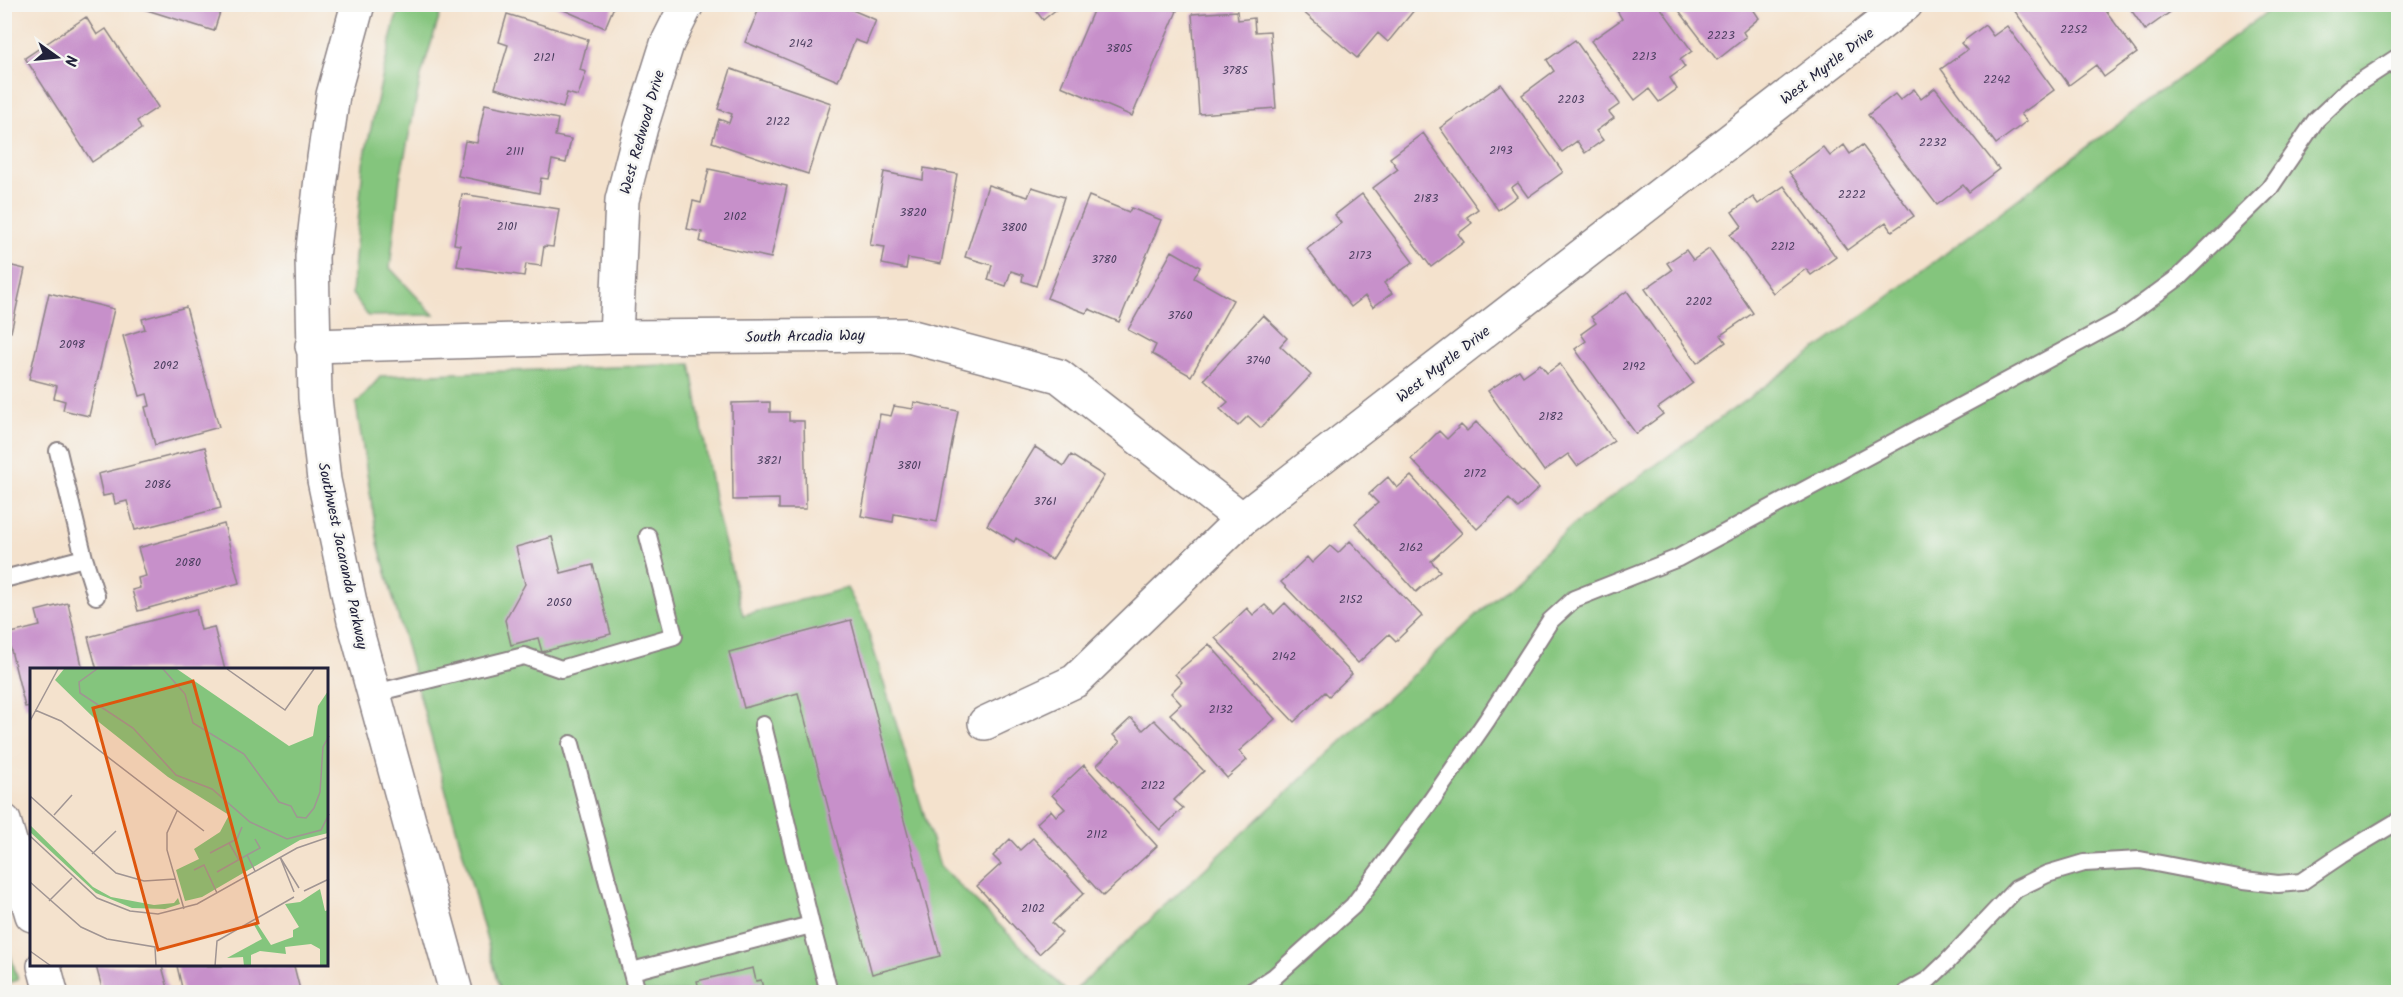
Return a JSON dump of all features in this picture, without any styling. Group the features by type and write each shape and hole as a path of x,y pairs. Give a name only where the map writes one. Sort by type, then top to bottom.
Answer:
{"street":[{"name":"Southwest Jacaranda Parkway","path":"358,4 333,95 312,257 312,346 315,398 324,480 354,621 456,993"},
{"name":"West Redwood Drive","path":"616,338 622,200 641,127 667,44 687,4"},
{"name":"West Myrtle Drive","path":"985,723 1075,681 1242,519 1906,4"},
{"name":"South Arcadia Way","path":"312,346 616,338 905,334 1059,376 1242,519"},
{"path":"4,821 30,905"},
{"path":"44,967 51,993"}],"lane":[{"path":"1251,993 1274,977 1353,906 1487,720 1550,621 1574,599 1678,558 2118,321 2179,277 2269,189 2316,120 2349,88 2398,57"},
{"path":"58,451 84,558 96,596"},
{"path":"375,693 525,656 561,669 674,636 648,536"},
{"path":"4,579 84,558"},
{"path":"763,725 810,925 829,993"},
{"path":"571,744 637,993"},
{"path":"1907,993 1928,980 1947,962 2016,889 2047,874 2084,863 2140,860 2244,880 2278,884 2301,882 2398,821"},
{"path":"632,971 810,925"}],"green space":[{"path":"401,5 443,5 421,76 400,179 390,268 434,315 368,316 352,294 363,164 394,24"},
{"path":"2276,5 2398,5 2398,992 1073,992 1573,525 1877,305"},
{"path":"691,364 716,509 743,615 847,588 865,622 940,866 1067,992 501,992 378,543 356,404 381,376"},
{"path":"8,947 18,980 5,984 5,948"}],"building":[{"path":"232,4 231,9 222,6 214,31 131,5"},
{"path":"550,4 615,4 605,28"},
{"path":"761,4 773,7 774,4 838,4 876,20 866,44 855,40 838,81 745,42"},
{"path":"1031,4 1063,4 1043,20"},
{"path":"1096,4 1161,4 1177,11 1132,116 1061,86"},
{"path":"1294,4 1410,4 1415,9 1388,42 1378,33 1357,58"},
{"path":"1622,4 1658,4 1692,51 1680,60 1685,67 1670,78 1677,89 1659,102 1649,89 1635,100 1591,41 1622,19 1616,9"},
{"path":"1674,4 1758,4 1753,9 1759,18 1743,32 1746,37 1717,60"},
{"path":"2014,4 2101,4 2137,53 2104,77 2096,65 2069,85 2011,6"},
{"path":"2127,4 2169,4 2173,10 2145,30"},
{"path":"1237,11 1238,20 1254,18 1255,32 1270,31 1276,108 1199,114 1192,14"},
{"path":"507,14 588,39 580,70 586,72 578,96 567,93 563,108 495,88 508,45 499,42"},
{"path":"86,17 97,35 106,29 158,107 137,121 141,129 92,162 25,58"},
{"path":"1985,25 1993,36 2007,26 2054,90 2021,114 2027,121 1996,144 1941,69 1967,50 1961,43"},
{"path":"1575,40 1620,104 1609,112 1614,118 1596,131 1603,140 1585,153 1577,141 1562,152 1522,95 1554,71 1547,60"},
{"path":"731,69 831,103 808,174 712,142 719,119 729,123 732,114 718,109"},
{"path":"1501,84 1563,172 1528,197 1518,183 1511,188 1517,196 1498,210 1440,128"},
{"path":"1935,88 1999,169 1969,192 1963,185 1937,205 1868,115 1895,94 1900,100 1914,89 1921,99"},
{"path":"485,104 558,119 555,136 571,139 566,163 552,160 548,179 541,178 539,193 458,176 465,141 477,143"},
{"path":"1423,133 1478,209 1467,217 1472,223 1458,234 1464,242 1431,267 1373,188 1398,169 1390,158"},
{"path":"1844,145 1850,154 1862,145 1914,216 1892,231 1886,222 1847,250 1789,172 1823,147 1830,156"},
{"path":"924,168 957,174 941,264 908,258 906,269 882,264 885,247 870,245 884,172 923,180"},
{"path":"709,169 787,186 771,258 700,242 702,232 687,229 693,201 701,203"},
{"path":"988,185 1028,197 1032,187 1064,197 1036,286 1022,281 1023,275 1011,271 1006,286 988,280 992,265 965,257"},
{"path":"1784,186 1836,257 1811,275 1806,269 1773,293 1730,235 1742,226 1732,212 1753,197 1758,204"},
{"path":"462,194 559,209 553,247 544,246 541,266 526,264 524,276 457,266 460,245 454,244"},
{"path":"1362,194 1413,262 1384,283 1392,293 1373,307 1365,296 1351,307 1307,249 1341,223 1335,215"},
{"path":"1089,196 1129,212 1131,208 1161,220 1119,322 1089,309 1086,313 1047,298"},
{"path":"1709,249 1753,313 1721,335 1726,342 1697,363 1645,289 1672,270 1667,263 1686,250 1693,260"},
{"path":"1172,251 1200,267 1194,278 1233,300 1191,376 1152,354 1156,345 1128,330"},
{"path":"4,264 25,269 11,332 4,331"},
{"path":"1627,291 1693,383 1658,408 1663,414 1636,434 1575,349 1586,341 1581,334 1596,323 1591,317"},
{"path":"49,293 114,309 89,416 63,410 65,401 54,398 57,386 29,379"},
{"path":"186,307 219,427 155,445 145,407 150,406 147,394 140,396 123,336 145,329 142,319"},
{"path":"1263,315 1287,338 1280,346 1311,375 1261,428 1248,416 1238,426 1220,409 1228,402 1204,379"},
{"path":"1540,364 1547,373 1560,364 1614,441 1577,466 1568,454 1544,471 1488,391 1519,370 1523,376"},
{"path":"770,402 770,412 789,412 789,421 804,421 806,509 779,509 779,499 733,500 732,403"},
{"path":"914,402 958,411 937,522 894,514 893,522 861,516 880,414 891,416 894,406 913,409"},
{"path":"1476,422 1539,488 1518,508 1509,499 1477,529 1411,459 1439,431 1447,439 1461,425 1467,431"},
{"path":"205,447 221,508 135,530 127,501 115,504 113,494 103,496 98,474"},
{"path":"1035,447 1064,466 1071,455 1104,476 1052,560 1016,538 1014,542 987,525"},
{"path":"1411,476 1462,533 1431,561 1440,571 1416,592 1355,523 1378,503 1369,494 1388,477 1397,488"},
{"path":"224,524 239,583 138,611 132,590 140,588 138,578 146,576 138,548"},
{"path":"552,537 561,573 593,565 611,634 542,652 538,638 511,645 505,620 525,584 516,547"},
{"path":"1350,541 1422,616 1396,641 1389,634 1358,663 1281,582 1307,557 1312,563 1330,546 1338,553"},
{"path":"68,603 83,668 30,668 30,706 25,707 7,634 40,626 36,611"},
{"path":"1285,603 1352,674 1329,696 1325,692 1294,722 1215,638 1247,608 1253,615 1265,605 1274,614"},
{"path":"196,609 201,630 214,627 224,668 96,668 88,637"},
{"path":"851,620 940,956 872,974 798,693 744,708 729,652"},
{"path":"1209,644 1275,719 1239,751 1247,760 1227,778 1170,714 1181,704 1171,693 1182,682 1175,674"},
{"path":"1131,718 1143,730 1154,720 1204,771 1174,800 1183,808 1160,830 1097,765 1120,742 1113,735"},
{"path":"1084,765 1157,846 1103,896 1037,823 1051,810 1056,816 1065,809 1052,795"},
{"path":"1033,838 1084,893 1052,923 1062,933 1039,954 977,886 1001,864 993,856 1010,839 1020,850"},
{"path":"96,967 162,967 169,992 103,992"},
{"path":"177,967 294,967 300,990 291,992 183,992"},
{"path":"753,968 756,981 761,980 764,992 700,992 697,981"}]}
